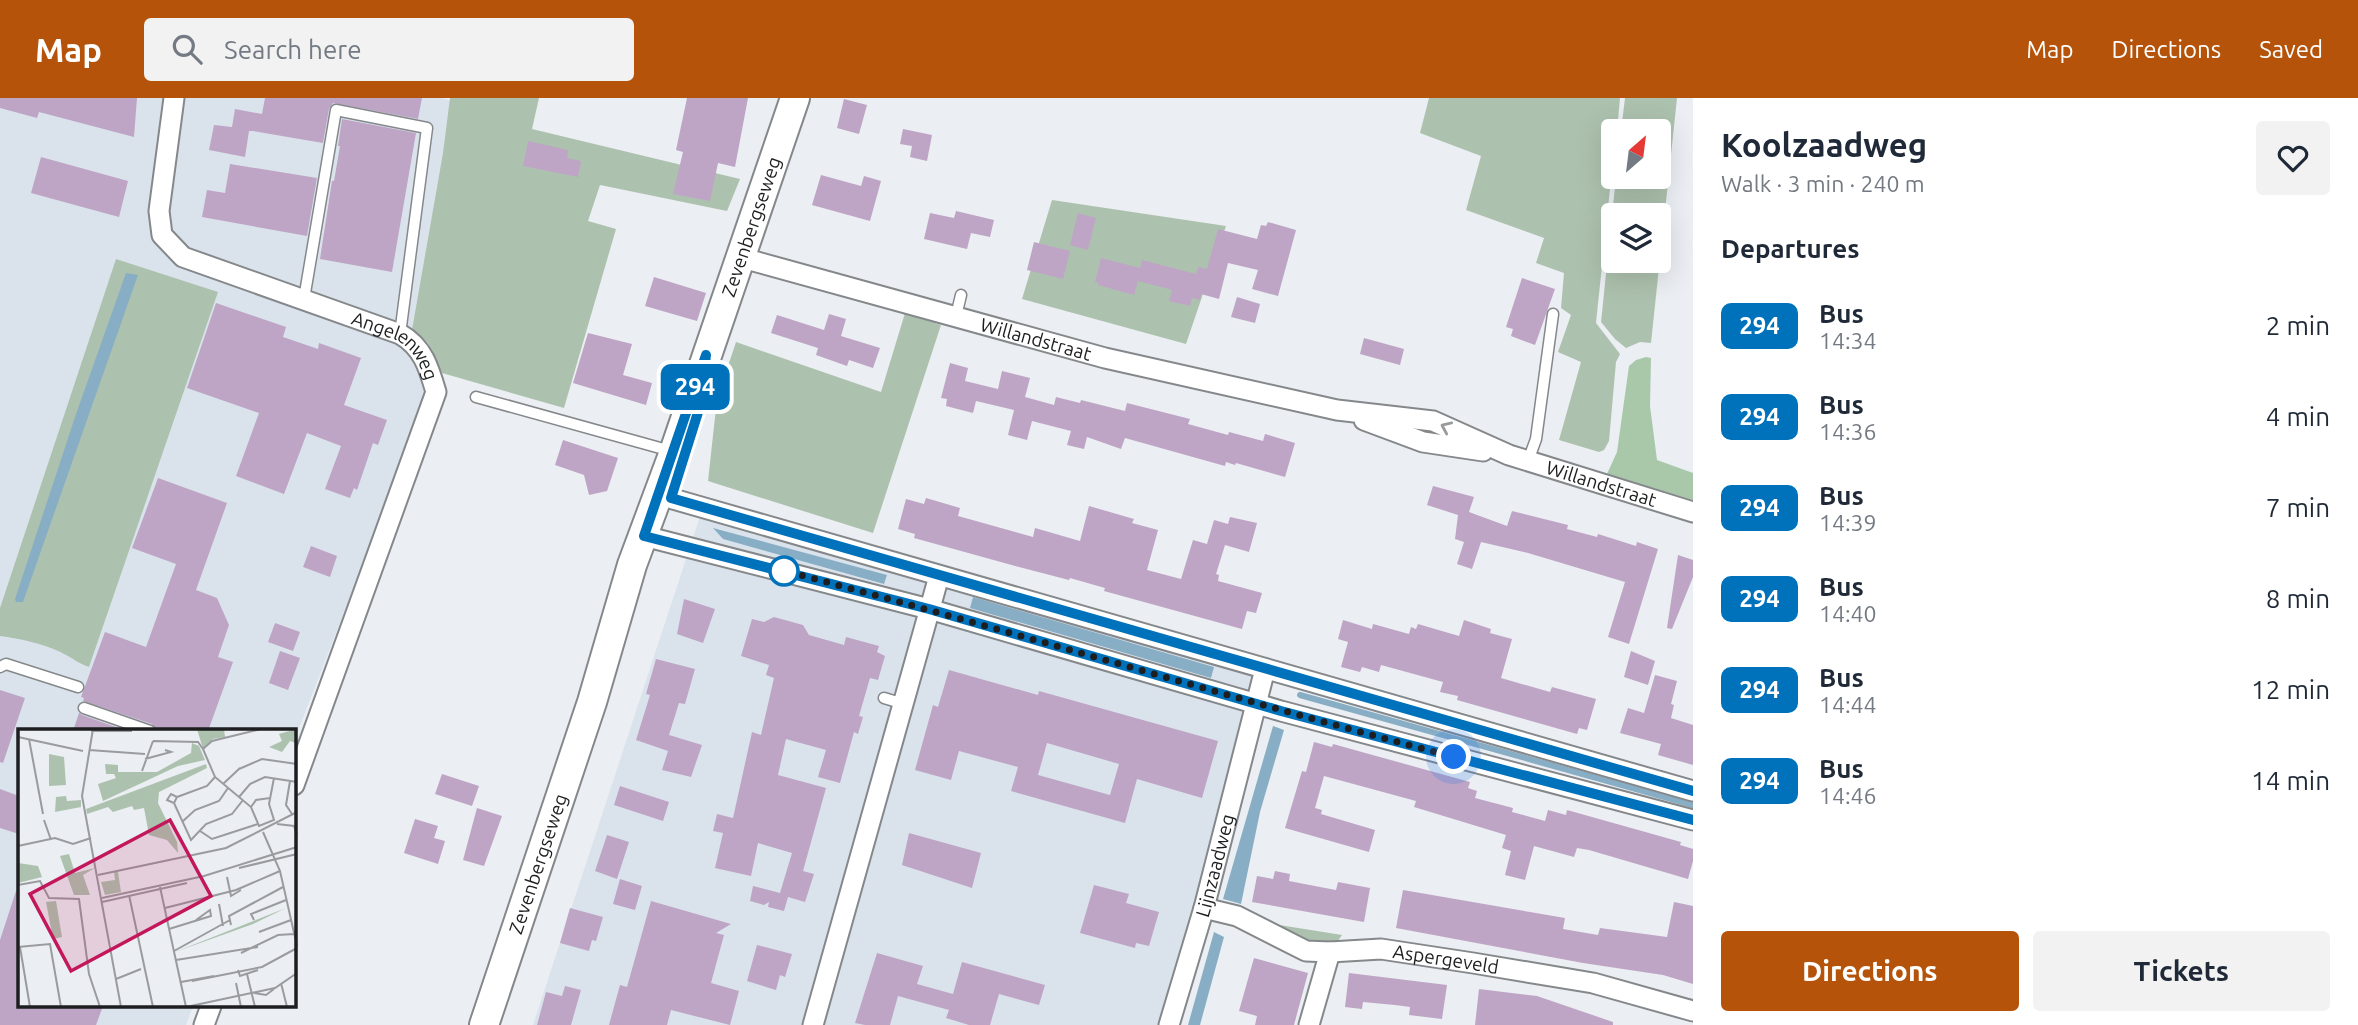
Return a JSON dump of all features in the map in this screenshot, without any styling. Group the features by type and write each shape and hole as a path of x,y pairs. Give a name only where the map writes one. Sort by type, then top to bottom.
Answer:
{"street":[{"name":"Angelenweg","path":"174,98 159,211 163,235 184,257 400,334 410,340 425,358 436,392 296,779"},
{"name":"Zevenbergseweg","path":"484,1025 592,702 632,565 651,537 665,497 706,355 795,98"},
{"name":"Willandstraat","path":"739,257 1105,358 1337,410 1423,442 1508,455 1693,512"},
{"path":"665,497 1693,791"},
{"path":"651,537 929,609 1257,704 1693,820"},
{"path":"813,1025 939,576"},
{"name":"Lijnzaadweg","path":"1168,1025 1204,908 1265,669"},
{"name":"Aspergeveld","path":"1204,908 1237,916 1306,951 1381,949 1593,983 1693,1012"},
{"path":"1309,1025 1330,952"},
{"path":"204,1025 211,1007"}],"lane":[{"path":"304,299 336,110 427,128 400,334"},
{"path":"956,316 961,295"},
{"path":"1528,461 1536,439 1553,314"},
{"path":"476,397 679,453"},
{"path":"0,667 6,664 78,687"},
{"path":"884,698 904,704"},
{"path":"84,708 144,729"}],"shaded area":[{"path":"0,98 442,98 532,129 296,736 296,729 18,729 18,1007 193,1007 186,1025 0,1025"},
{"path":"706,498 1271,661 1170,1025 533,1025"}],"green space":[{"path":"450,98 539,98 532,129 740,179 727,211 600,185 588,221 616,229 564,408 442,373 428,343 412,330"},
{"path":"1429,98 1620,98 1618,119 1601,119 1601,189 1610,189 1609,203 1601,203 1601,273 1596,323 1620,354 1616,362 1609,441 1604,450 1599,452 1559,440 1581,362 1558,352 1571,315 1561,308 1564,273 1536,263 1544,238 1466,210 1481,156 1420,133"},
{"path":"1625,98 1677,98 1671,155 1671,119 1622,119"},
{"path":"1615,189 1667,189 1666,203 1613,203"},
{"path":"1052,200 1226,226 1186,344 1022,299"},
{"path":"116,259 218,292 89,667 50,648 0,636 0,608"},
{"path":"1606,273 1658,273 1651,343 1640,342 1626,348 1601,322"},
{"path":"905,313 941,325 873,533 708,481 717,399 736,342 881,392"},
{"path":"1646,357 1651,358 1650,406 1657,460 1693,473 1693,500 1607,474 1617,452 1629,366"},
{"path":"1261,922 1342,935 1335,945 1309,945"}],"water":[{"path":"126,273 138,275 23,602 16,602 76,414"},
{"path":"713,528 887,575 884,584 723,539"},
{"path":"973,597 1214,667 1211,678 970,608"},
{"path":"1273,726 1284,730 1260,812 1241,904 1223,899"},
{"path":"1214,932 1224,937 1200,1025 1188,1025"}],"building":[{"path":"0,98 137,98 134,137 39,112 37,118 0,108"},
{"path":"265,98 422,98 418,119 333,103 329,109 323,143 249,131 245,157 209,150 214,125 232,127 235,109 262,114"},
{"path":"687,98 748,98 735,167 718,163 710,201 673,194 683,152 676,150"},
{"path":"844,99 867,105 859,134 837,128"},
{"path":"342,119 416,133 392,272 320,259 340,146"},
{"path":"903,129 932,135 927,161 910,157 912,146 900,144"},
{"path":"528,141 568,150 567,158 581,161 578,177 523,166"},
{"path":"41,157 128,181 119,217 31,193"},
{"path":"230,164 317,178 307,236 202,217 207,190 225,193"},
{"path":"821,175 861,186 864,176 881,181 870,221 812,205"},
{"path":"956,211 994,220 990,237 971,233 967,249 924,239 930,213 954,218"},
{"path":"1078,213 1096,218 1088,250 1070,245"},
{"path":"1268,222 1296,230 1278,296 1252,289 1258,270 1228,263 1219,299 1201,294 1200,300 1192,298 1190,306 1169,301 1172,291 1169,289 1138,281 1134,295 1095,282 1101,258 1140,268 1142,260 1196,274 1198,267 1207,269 1218,229 1257,239 1261,225 1266,226"},
{"path":"1034,242 1070,251 1063,279 1027,270"},
{"path":"654,277 706,293 697,321 645,306"},
{"path":"1522,278 1555,289 1535,345 1511,336 1513,329 1506,327"},
{"path":"1237,297 1260,304 1255,323 1231,317"},
{"path":"216,303 286,327 283,337 318,349 319,343 361,358 344,405 387,420 378,445 373,443 357,490 354,488 350,498 325,489 341,446 307,433 284,494 236,476 259,413 187,388"},
{"path":"829,314 846,319 841,336 880,348 873,368 849,360 847,366 816,355 818,348 771,333 777,315 824,330"},
{"path":"588,333 632,344 623,375 652,383 646,405 573,383"},
{"path":"1364,338 1404,349 1400,365 1360,354"},
{"path":"950,363 968,368 965,381 998,389 1002,371 1030,378 1025,397 1054,405 1056,397 1125,411 1127,403 1190,419 1188,424 1228,435 1229,432 1263,441 1265,434 1295,443 1285,477 1236,463 1226,462 1225,466 1125,438 1121,449 1087,437 1084,449 1067,445 1071,431 1032,421 1027,440 1008,435 1014,410 976,401 973,413 946,406 947,399 941,398"},
{"path":"563,440 618,458 607,491 589,495 584,475 555,465"},
{"path":"158,478 227,503 196,590 217,598 229,625 218,657 233,662 209,729 156,729 152,724 83,701 84,698 81,697 105,632 146,647 176,564 132,548"},
{"path":"1433,486 1474,497 1469,512 1507,526 1512,511 1568,525 1567,529 1597,537 1598,534 1636,546 1637,542 1658,549 1629,644 1608,637 1625,582 1481,542 1472,569 1457,564 1464,542 1455,539 1458,515 1427,505"},
{"path":"926,498 960,508 958,516 1033,537 1035,528 1080,541 1089,506 1134,519 1132,523 1158,530 1147,570 1181,579 1193,540 1207,544 1214,520 1228,524 1230,517 1257,523 1249,552 1225,545 1216,574 1219,575 1218,581 1262,593 1256,613 1247,611 1242,629 1104,591 1105,588 1070,578 1069,580 914,538 915,534 898,529 906,499 924,504"},
{"path":"311,546 337,556 330,577 303,567"},
{"path":"1678,555 1693,560 1693,577 1672,629 1667,628"},
{"path":"684,599 715,609 703,643 677,634"},
{"path":"774,617 803,625 809,635 844,645 846,637 879,646 877,652 885,656 878,680 870,678 859,716 863,717 858,734 854,732 840,783 818,777 826,750 786,739 778,775 826,788 803,871 814,874 805,902 788,897 784,911 768,907 769,902 764,905 750,901 753,886 780,893 792,853 758,843 751,876 715,868 723,833 713,831 717,814 733,818 752,732 761,735 774,678 766,675 769,665 741,656 752,619 764,622"},
{"path":"1343,620 1372,629 1373,624 1409,634 1411,627 1416,629 1418,624 1459,636 1464,620 1491,629 1490,633 1512,639 1501,678 1550,692 1552,687 1596,699 1587,730 1579,728 1577,734 1457,700 1458,696 1440,692 1443,682 1381,665 1379,672 1362,667 1360,672 1341,667 1348,642 1338,639"},
{"path":"275,623 300,632 293,651 268,642"},
{"path":"280,651 300,658 288,690 269,683"},
{"path":"1631,651 1655,661 1648,685 1624,677"},
{"path":"656,659 695,669 685,704 679,703 669,735 702,745 691,777 662,770 668,751 636,740 650,695 646,694"},
{"path":"949,670 1038,695 1039,691 1218,741 1202,798 1137,779 1125,823 1011,791 1018,767 959,751 951,780 915,770 933,705 938,707","holes":["1047,743 1119,764 1110,795 1038,775"]},
{"path":"1655,675 1677,681 1671,704 1674,705 1671,718 1693,725 1693,765 1658,755 1661,744 1620,733 1628,708 1644,713"},
{"path":"0,690 25,698 3,763 0,762"},
{"path":"79,713 121,729 74,729"},
{"path":"1314,742 1332,747 1333,744 1470,782 1468,788 1477,791 1475,798 1513,808 1512,812 1545,821 1548,810 1566,815 1567,810 1681,842 1680,845 1693,849 1688,879 1589,850 1577,848 1574,857 1534,846 1525,880 1505,875 1511,851 1502,848 1506,835 1414,807 1416,801 1324,776 1315,808 1322,810 1321,814 1375,830 1369,852 1285,828 1302,771 1306,772"},
{"path":"442,774 479,786 472,806 435,794"},
{"path":"620,786 669,802 663,821 614,805"},
{"path":"0,789 18,796 18,834 0,828"},
{"path":"477,808 502,816 484,866 463,860"},
{"path":"415,819 438,826 434,838 445,841 438,864 404,853"},
{"path":"909,833 981,853 972,888 902,865"},
{"path":"607,835 629,842 617,879 595,871"},
{"path":"1275,871 1290,874 1289,881 1336,890 1338,882 1370,888 1364,922 1252,902 1257,876 1273,879"},
{"path":"620,879 642,886 635,910 613,904"},
{"path":"1094,885 1129,894 1126,903 1159,912 1149,946 1136,943 1135,948 1080,933"},
{"path":"1403,890 1565,918 1563,929 1598,935 1600,928 1667,937 1674,902 1693,906 1693,984 1663,975 1396,928"},
{"path":"18,891 18,1007 103,1007 96,1025 0,1025 0,940"},
{"path":"651,901 731,924 716,933 724,935 711,983 739,991 730,1025 671,1010 667,1025 609,1025 620,985 627,987"},
{"path":"570,908 603,917 596,941 592,940 589,951 560,943"},
{"path":"757,945 792,954 785,977 780,975 776,990 747,981"},
{"path":"877,953 923,966 917,984 953,994 962,962 1045,985 1039,1005 999,994 990,1025 969,1025 946,1018 949,1010 898,996 890,1025 855,1023"},
{"path":"1254,958 1308,973 1294,1025 1255,1025 1257,1016 1239,1011"},
{"path":"1349,973 1447,985 1442,1019 1409,1015 1410,1007 1395,1005 1363,1002 1362,1009 1345,1007"},
{"path":"565,986 581,990 571,1025 537,1025 546,992 562,996"},
{"path":"1479,989 1537,996 1613,1022 1613,1025 1475,1025"}],"waterway":[{"path":"1300,695 1693,805"}],"bus line":[{"name":"294","path":"1693,791 671,498 700,406 706,355 644,536 929,609 1281,711 1693,820"}],"route":[{"path":"784,571 781,570 1454,757"}]}
